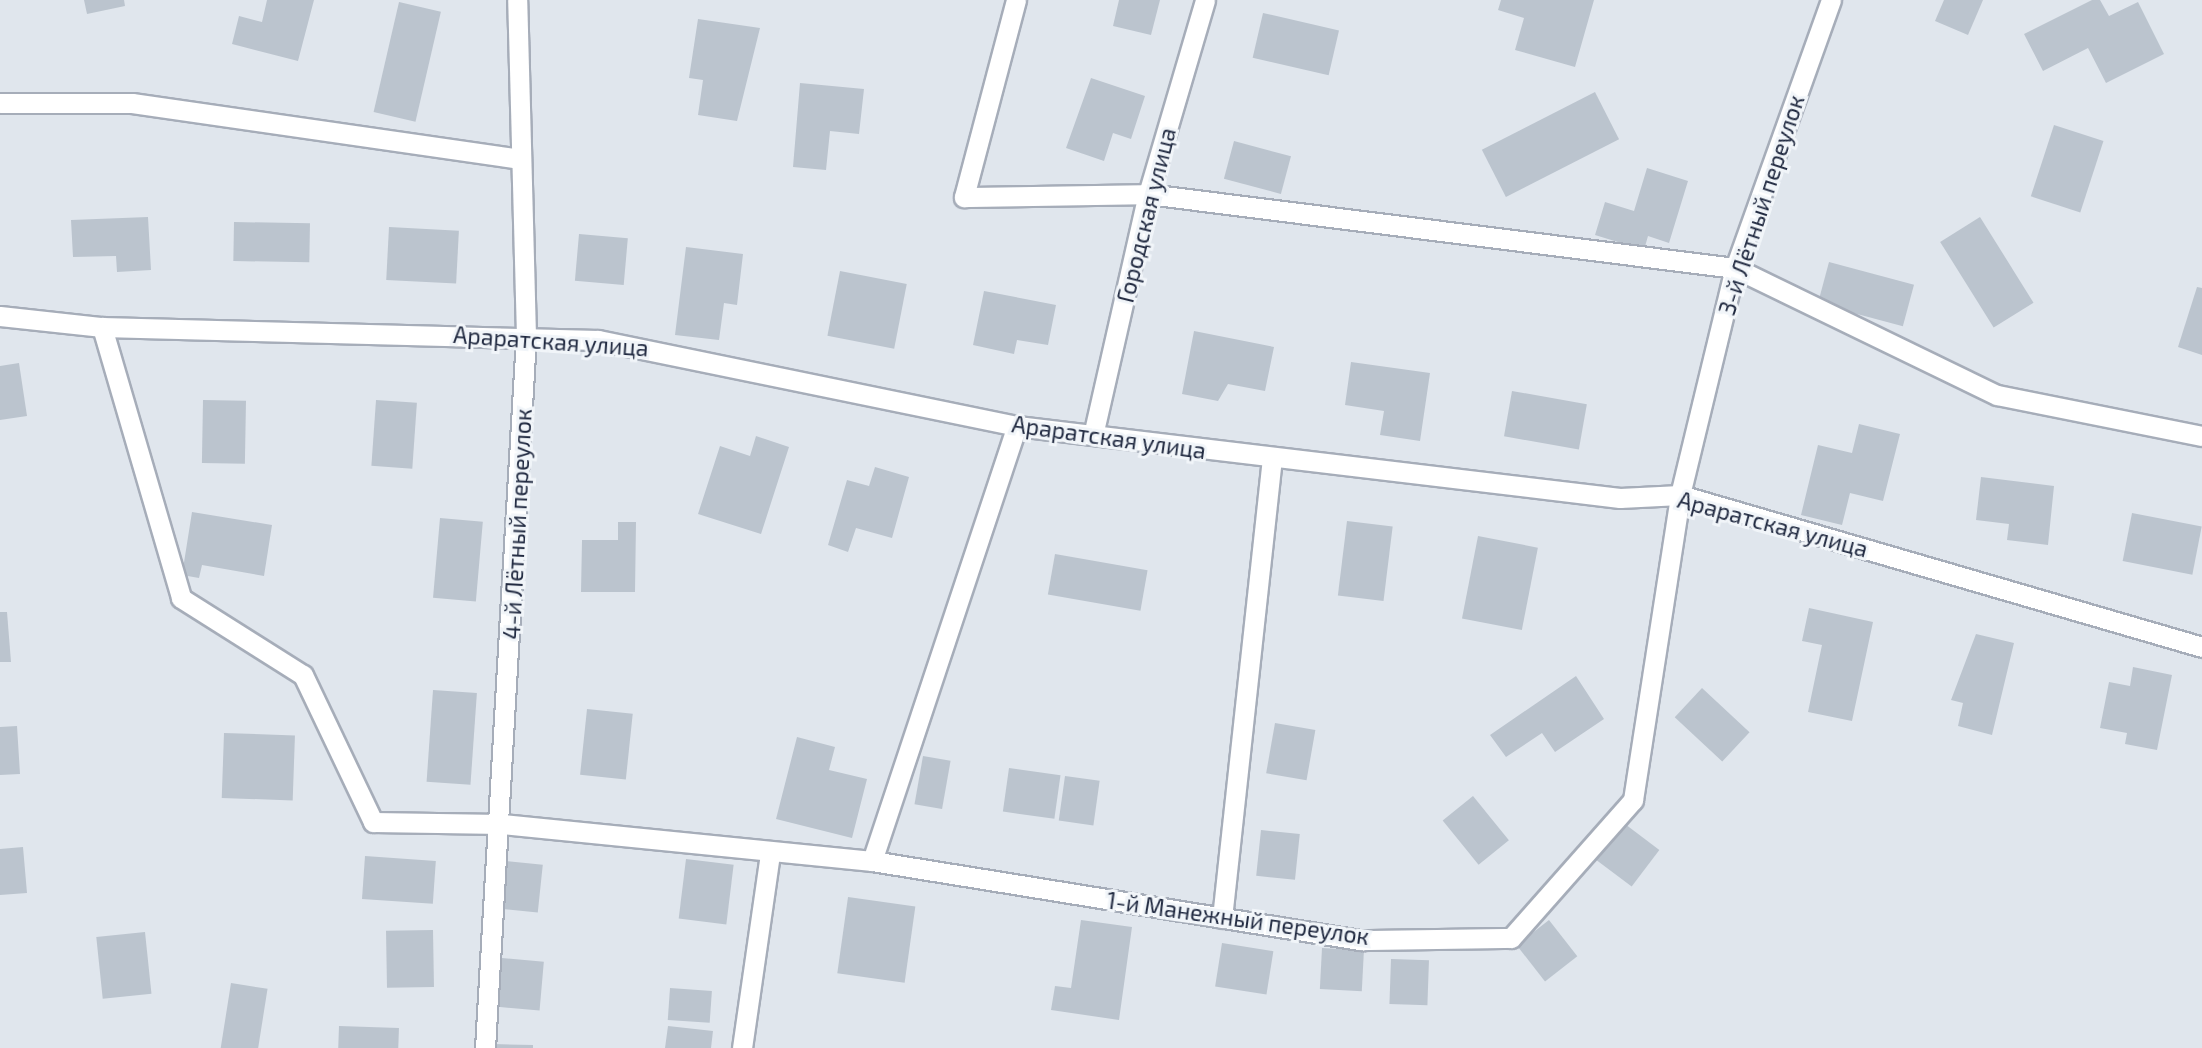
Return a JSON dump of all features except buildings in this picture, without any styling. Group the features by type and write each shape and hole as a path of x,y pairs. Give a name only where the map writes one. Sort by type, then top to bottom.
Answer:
{"street":[{"name":"4-й Лётный переулок","path":"485,1048 502,824 526,336 519,159 517,0"},
{"path":"1016,0 964,197 1148,194 1735,268 1997,395 2202,436"},
{"name":"Городская улица","path":"1094,432 1148,194 1205,0"},
{"name":"3-й Лётный переулок","path":"1680,495 1735,268 1831,0"},
{"path":"0,103 132,103 519,159"},
{"name":"Араратская улица","path":"0,316 102,327 526,336 661,348 1017,426 1094,432 1272,461 1620,498 1680,495 2202,647"},
{"name":"1-й Манежный переулок","path":"102,327 181,598 303,675 373,822 502,824 770,854 872,861 1362,940 1511,938 1633,800 1680,495"},
{"path":"872,861 1017,426"},
{"path":"1222,918 1272,461"},
{"path":"742,1048 770,854"}]}
